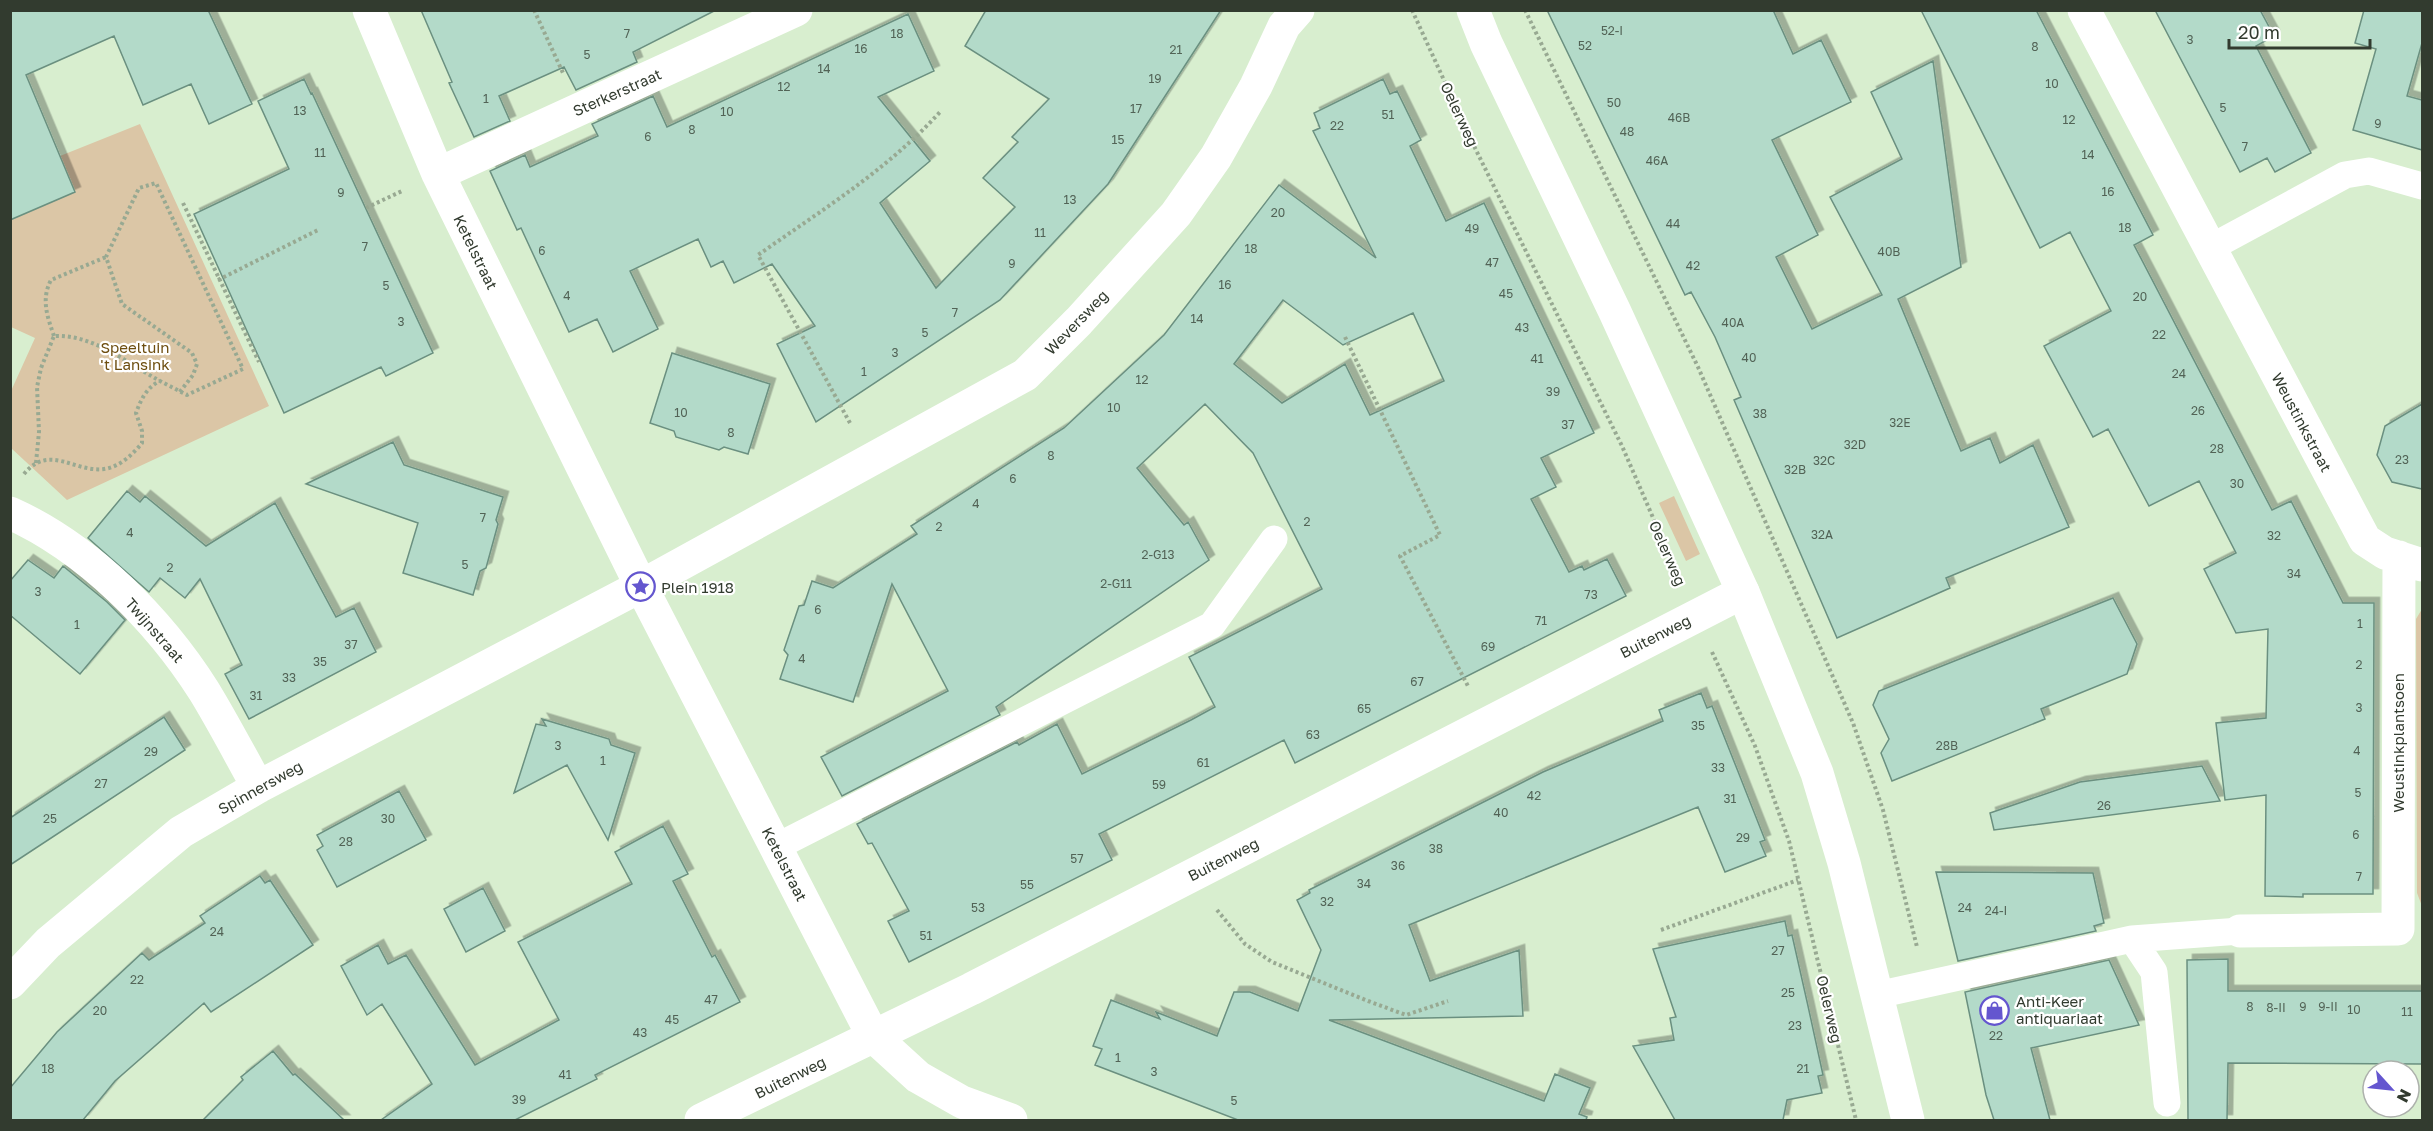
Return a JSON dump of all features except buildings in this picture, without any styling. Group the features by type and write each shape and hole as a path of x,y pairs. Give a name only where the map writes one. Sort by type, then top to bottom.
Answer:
{"street":[{"name":"Ketelstraat","path":"369,10 438,174 641,586 873,1036"},
{"name":"Sterkerstraat","path":"438,174 796,10"},
{"name":"Weversweg","path":"641,586 1025,375 1079,321 1176,213 1216,157 1257,86 1284,26 1298,10"},
{"path":"1456,10 1486,43"},
{"path":"1473,10 1486,43 1615,312 1743,592 1817,773 1844,863 1908,1120"},
{"name":"Weustinkstraat","path":"2084,10 2365,540 2385,554 2411,561"},
{"name":"Twijnstraat","path":"10,513 70,548 136,604 171,644 204,690 258,787"},
{"name":"Weustinkplantsoen","path":"2240,931 2410,929 2411,561"},
{"name":"Spinnersweg","path":"10,983 48,944 181,832 258,787 641,586"},
{"name":"Buitenweg","path":"702,1120 1197,872 1743,592"},
{"path":"873,1036 918,1077 962,1102 1011,1120"}],"lane":[{"path":"2210,248 2345,175 2369,171 2422,186"},
{"path":"776,847 1212,625 1274,539"},
{"path":"1877,995 2132,939 2240,931"},
{"path":"2132,939 2154,972 2167,1103"}],"path":[{"path":"534,10 580,109"},
{"name":"Oelerweg","path":"1412,10 1474,146 1622,446 1755,746 1789,841 1856,1120"},
{"path":"870,460 758,255 847,195 918,136 940,112"},
{"path":"54,336 65,335 89,341 160,381 179,393 187,395 243,369 156,183 139,188 106,257 51,280 46,291 46,313 54,336 37,387 38,463 54,459 91,469 105,469 120,463 133,454 142,443 142,431 136,413 147,391 160,381"},
{"path":"183,202 218,280 259,362"},
{"path":"218,280 318,230"},
{"path":"106,257 122,304 192,353 197,363 193,375 179,393"},
{"path":"1345,337 1440,535 1400,556 1487,722"},
{"path":"1197,872 1217,910 1245,944 1272,962 1406,1015 1448,1001"},
{"path":"1661,930 1798,880"}],"green space":[{"name":"Speeltuin 't Lansink","path":"140,124 269,406 67,500 11,448 11,391 35,338 11,327 11,220 75,192 60,156"},
{"path":"1674,496 1700,554 1686,561 1659,503"},
{"path":"2422,609 2422,906 2417,893 2416,619"}],"place":[{"name":"Plein 1918","path":"640,587"},
{"name":"Anti-Keer antiquariaat","path":"1995,1010"}]}
